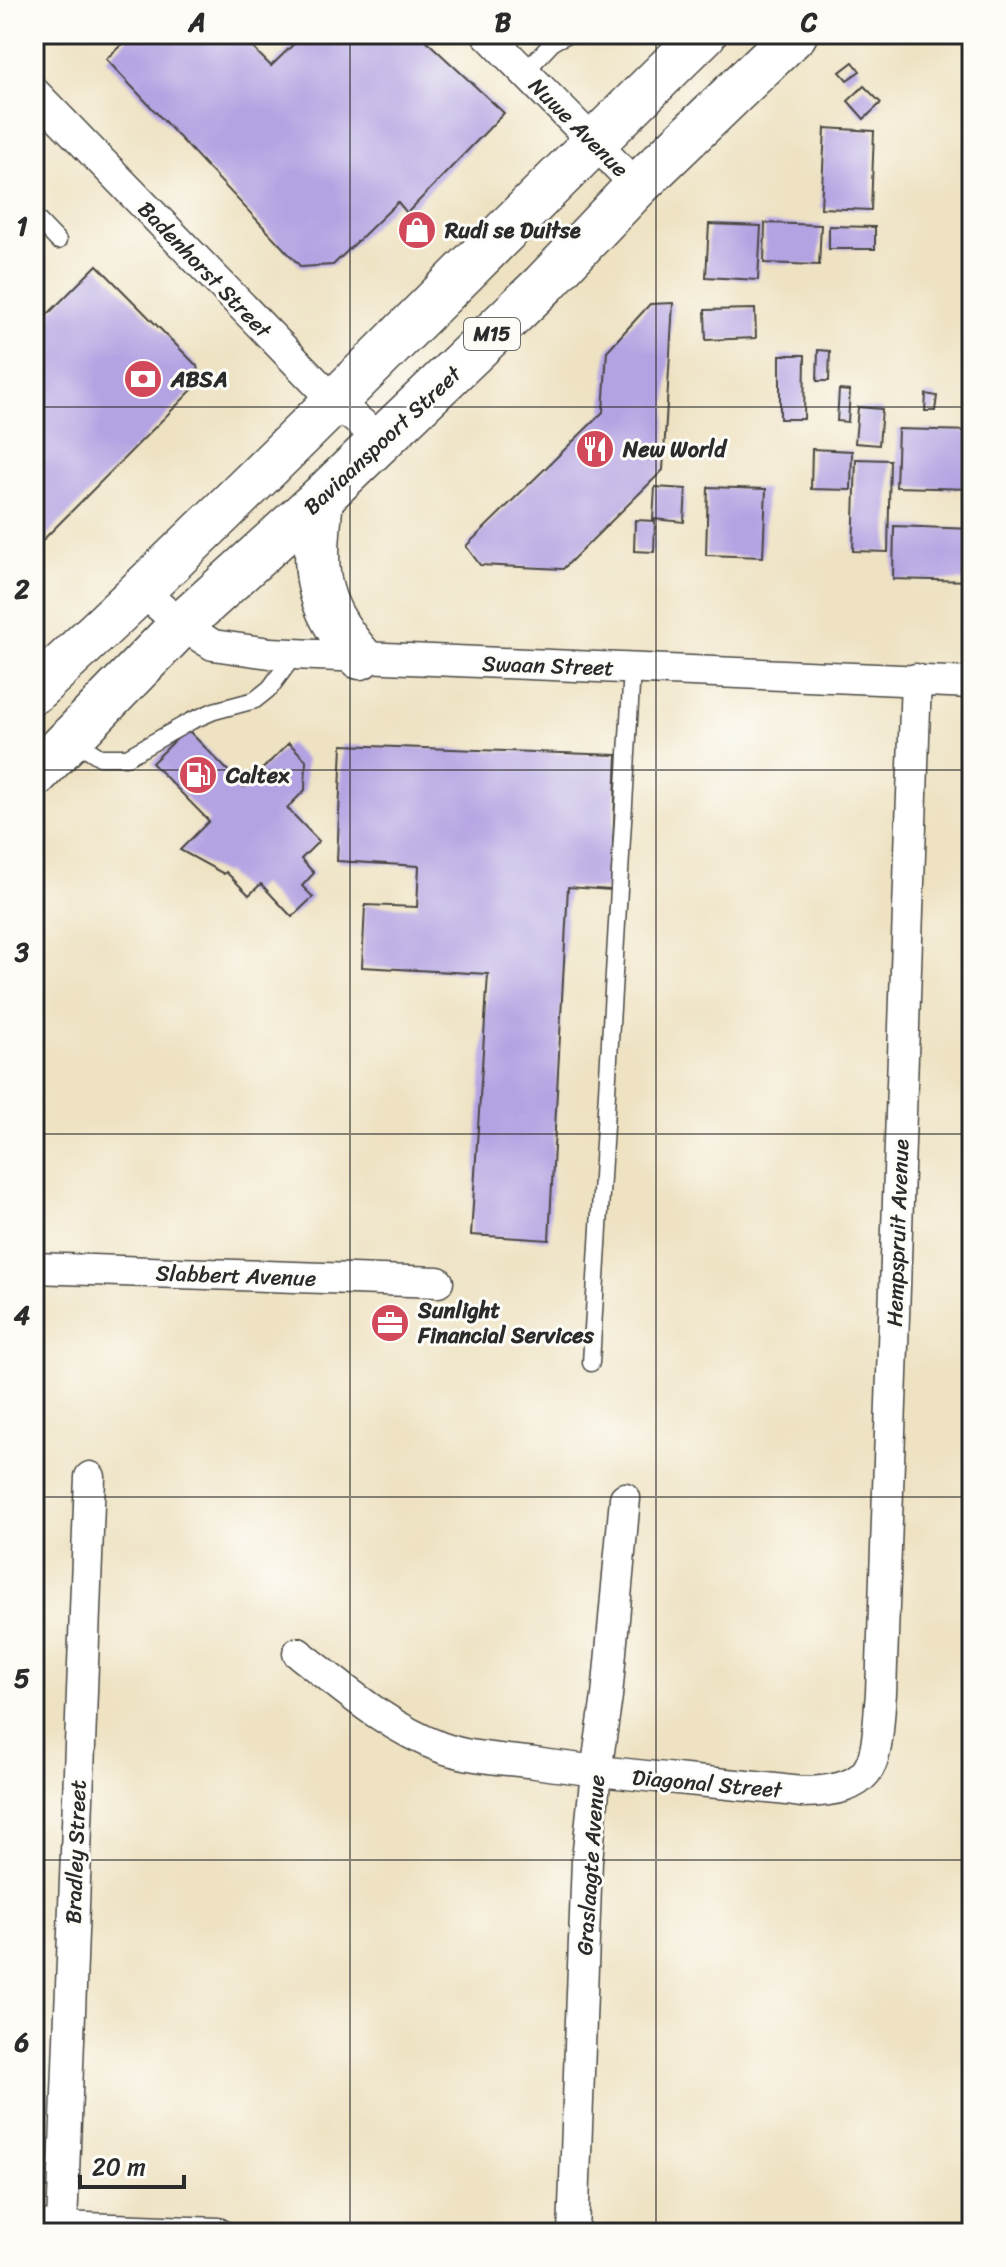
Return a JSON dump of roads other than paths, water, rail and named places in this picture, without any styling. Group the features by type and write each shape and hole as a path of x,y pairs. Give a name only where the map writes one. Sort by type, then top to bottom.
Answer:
{"main road":[{"name":"M15","path":"34,691 142,591 335,402 704,34"},
{"name":"Baviaanspoort Street","path":"34,776 181,625 382,440 795,34"},
{"path":"321,498 315,564 317,580 330,618 360,657"}],"street":[{"name":"Nuwe Avenue","path":"487,34 637,186"},
{"name":"Badenhorst Street","path":"34,92 335,402 382,440"},
{"name":"Swaan Street","path":"142,591 181,625 213,645 270,653 972,683"},
{"name":"Hempspruit Avenue","path":"858,1782 871,1765 876,1751 881,1693 916,679"},
{"name":"Slabbert Avenue","path":"34,1268 438,1282"},
{"name":"Bradley Street","path":"48,2227 90,1477"},
{"name":"Graslaagte Avenue","path":"573,2233 587,1860 607,1696 625,1498"},
{"name":"Diagonal Street","path":"298,1653 369,1708 441,1747 596,1772 802,1792 837,1790 858,1782"},
{"path":"48,2227 218,2233"}],"lane":[{"path":"524,73 554,41 569,34"},
{"path":"34,216 58,241"},
{"path":"72,739 100,757 127,757 203,716 255,700 270,688 295,654"},
{"path":"591,1363 632,669"}],"place":[{"name":"Rudi se Duitse","path":"417,230"},
{"name":"ABSA","path":"143,379"},
{"name":"New World","path":"595,449"},
{"name":"Caltex","path":"198,775"},
{"name":"Sunlight Financial Services","path":"390,1323"}]}
